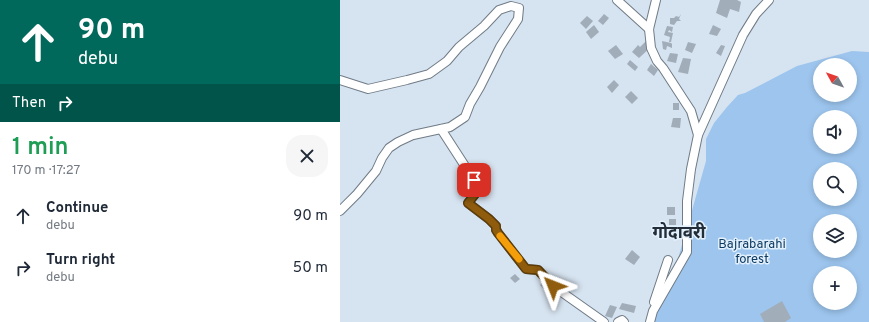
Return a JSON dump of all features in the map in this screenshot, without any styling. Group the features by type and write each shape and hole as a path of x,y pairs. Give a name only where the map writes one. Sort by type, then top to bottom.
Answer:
{"street":[{"path":"617,0 649,28"},
{"path":"656,0 649,28 651,48 657,61 691,111 698,135"},
{"path":"649,322 653,311 687,252 687,201 691,169 698,135 743,35 756,14 769,0"},
{"path":"340,80 368,88 429,74 447,61 459,47 484,26 499,10 511,6 519,8 518,19 500,47 470,104 465,117 450,127 413,135 389,148 376,171 357,194 340,211"},
{"path":"441,129 474,180 476,193 468,203 496,226 498,233 526,269 538,270 553,286 604,322"},
{"path":"649,322 668,260"},
{"path":"618,322 622,320 624,322"}],"green space":[{"name":"Bajrabarahi forest","path":"852,51 869,52 869,322 654,322 675,269 706,161 706,139 714,123 727,107 738,95 745,93 797,66 813,62 813,102 857,102 857,58 826,58"}],"building":[{"path":"720,0 737,0 741,2 739,12 730,9 727,18 716,13"},
{"path":"604,14 609,18 603,25 598,21"},
{"path":"681,14 679,19 681,21 677,21 674,25 670,24 670,18 674,18 676,16 679,17"},
{"path":"587,16 593,21 586,29 580,23"},
{"path":"594,25 599,32 591,39 586,32"},
{"path":"713,25 721,29 717,36 709,34"},
{"path":"667,26 673,27 672,32 669,30 668,32 673,33 671,42 669,42 670,37 664,35"},
{"path":"646,41 651,47 639,58 632,52 638,45 640,47"},
{"path":"662,41 671,43 672,48 667,46 666,50 663,49"},
{"path":"688,42 696,44 692,53 685,50"},
{"path":"616,45 623,54 615,59 608,51"},
{"path":"721,45 725,46 721,56 716,53"},
{"path":"670,53 678,54 676,63 667,61"},
{"path":"683,58 691,59 688,74 678,72"},
{"path":"630,60 638,67 635,71 627,64"},
{"path":"651,64 658,70 654,76 647,70"},
{"path":"614,80 619,85 612,93 607,87"},
{"path":"631,91 638,98 632,104 625,97"},
{"path":"673,103 679,103 679,110 673,110"},
{"path":"673,118 681,118 680,128 671,127"},
{"path":"667,207 675,207 675,215 667,215"},
{"path":"669,219 676,219 676,225 669,225"},
{"path":"632,250 640,257 634,265 625,259"},
{"path":"515,274 520,279 515,283 510,278"},
{"path":"547,279 553,286 547,292 540,285"},
{"path":"782,301 791,318 785,322 764,322 760,314"},
{"path":"622,303 636,306 634,313 619,309"},
{"path":"610,305 617,307 612,318 605,316"}],"slow traffic":[{"path":"500,236 519,259"}],"district":[{"name":"गोदावरी","path":"679,234"}],"route":[{"path":"474,180 476,193 468,203 496,226 498,233 526,269 538,270 553,286"}]}
